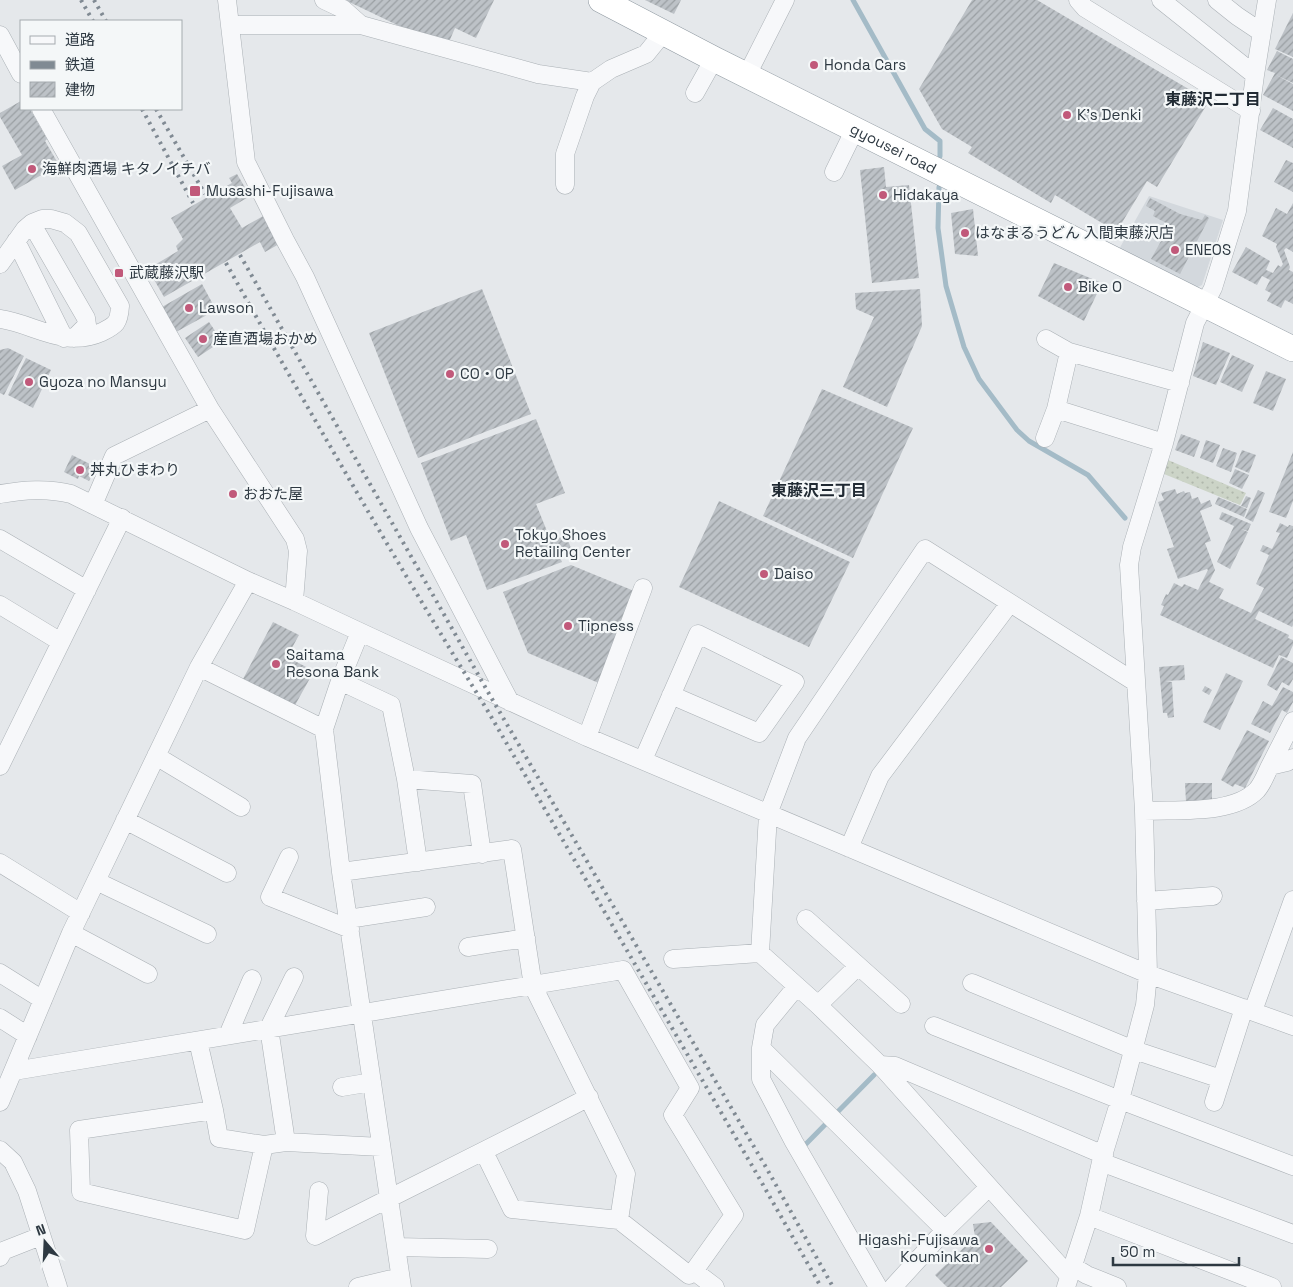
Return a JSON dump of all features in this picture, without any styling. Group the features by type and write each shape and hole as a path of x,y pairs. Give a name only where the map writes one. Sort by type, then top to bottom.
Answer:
{"highway":[{"name":"gyousei road","path":"601,0 714,59 1293,349"}],"street":[{"path":"227,0 246,162 305,277 419,528 510,702"},
{"path":"324,0 344,9 360,25"},
{"path":"746,75 784,0"},
{"path":"1161,0 1254,74"},
{"path":"1217,0 1261,32"},
{"path":"1069,1276 1089,1216 1103,1158 1134,1050 1145,1005 1148,974 1144,810 1129,565 1132,546 1164,443 1195,323 1213,288 1236,211 1251,111 1254,74 1267,0"},
{"path":"1088,3 1251,111"},
{"path":"230,25 360,25 538,74 592,82"},
{"path":"565,185 565,154 585,96 592,82 611,69 646,54 663,33"},
{"path":"0,35 20,72"},
{"path":"695,93 714,59"},
{"path":"42,110 210,408 294,539 298,551 294,601"},
{"path":"834,172 855,129"},
{"path":"0,264 20,235 32,223 42,219 51,219 64,223 78,233 120,306 120,318 113,327 97,334 69,338 44,333 12,321 0,319"},
{"path":"20,235 33,230 37,233 86,318 87,325 69,338"},
{"path":"20,235 69,338"},
{"path":"1046,339 1068,352 1180,383"},
{"path":"1044,438 1056,409 1068,352"},
{"path":"93,505 114,456 210,408"},
{"path":"1056,409 1164,443"},
{"path":"0,494 22,490 54,489 70,494 248,581 587,737 1148,974 1293,1026"},
{"path":"0,766 122,518"},
{"path":"0,539 87,590"},
{"path":"760,953 768,814 797,738 925,549 1135,682"},
{"path":"0,1102 71,933 199,667 248,581"},
{"path":"587,737 643,588"},
{"path":"849,848 880,776 1010,603"},
{"path":"0,605 61,642"},
{"path":"358,1287 401,1282 341,872 324,729 340,681 360,632"},
{"path":"643,760 671,695 698,634 794,682 759,733 671,695"},
{"path":"199,667 324,729"},
{"path":"340,681 391,705 406,778 418,862"},
{"path":"1144,810 1223,808 1237,803 1257,790 1293,721"},
{"path":"156,756 241,806"},
{"path":"1270,766 1287,762 1293,758"},
{"path":"406,778 472,784 482,854"},
{"path":"125,820 227,873"},
{"path":"341,872 512,849 533,986 626,1174 618,1220"},
{"path":"290,857 270,897 349,924 426,907"},
{"path":"0,864 81,913"},
{"path":"96,881 207,934"},
{"path":"1146,901 1213,896"},
{"path":"1214,1102 1221,1079 1293,900"},
{"path":"806,919 901,1004"},
{"path":"71,933 148,974"},
{"path":"468,947 526,938"},
{"path":"674,959 760,953 818,1005 880,1065 1069,1276"},
{"path":"818,1005 858,966"},
{"path":"14,1071 622,970 690,1088 673,1114 734,1215 694,1271 689,1275 618,1220 512,1209 484,1152"},
{"path":"0,973 43,1000"},
{"path":"286,1142 269,1028 294,977"},
{"path":"228,1035 252,979"},
{"path":"972,983 1134,1050 1221,1079"},
{"path":"797,986 765,1025 761,1048 761,1079 794,1142 878,1287"},
{"path":"0,1018 28,1036"},
{"path":"934,1026 1293,1166"},
{"path":"198,1041 219,1138 264,1145 286,1142 380,1147"},
{"path":"761,1048 945,1230"},
{"path":"880,1065 895,1066 1103,1158 1293,1234"},
{"path":"342,1087 372,1082"},
{"path":"319,1190 315,1236 484,1152 589,1097"},
{"path":"214,1110 79,1130 81,1192 245,1230 264,1145"},
{"path":"0,1150 13,1162 27,1191 58,1287"},
{"path":"893,1287 945,1230 989,1187"},
{"path":"1089,1216 1272,1287"},
{"path":"0,1257 3,1250 41,1236"},
{"path":"396,1247 488,1249"},
{"path":"694,1271 715,1287"},
{"path":"1069,1276 1087,1275 1118,1287"}],"shaded area":[{"path":"1149,196 1223,220 1202,285 1193,289 1118,251"},
{"path":"1168,460 1246,493 1240,505 1164,474"}],"building":[{"path":"345,0 494,0 476,38 455,28 449,42 416,34"},
{"path":"645,0 681,0 674,14"},
{"name":"K's Denki","path":"972,0 1037,0 1209,101 1157,187 1147,181 1114,236 1109,233 1112,229 1055,195 1051,203 968,153 972,147 942,129 919,89"},
{"path":"1293,13 1293,57 1275,49"},
{"path":"1277,51 1293,59 1293,83 1276,75 1293,84 1293,111 1263,95 1275,73 1267,70"},
{"path":"20,102 20,110 31,110 59,165 15,190 2,166 22,155 0,117 0,113"},
{"path":"1273,108 1293,119 1293,148 1260,130"},
{"path":"1286,160 1293,163 1293,192 1274,182"},
{"path":"884,167 886,187 909,185 919,278 872,283 860,170"},
{"path":"237,174 250,196 230,208 242,228 265,215 281,243 265,252 260,242 164,297 148,269 178,251 176,246 183,239 171,218 232,183 229,178"},
{"path":"1150,198 1180,214 1202,220 1205,215 1209,218 1180,274 1151,259 1170,225 1153,216 1155,211 1146,206"},
{"path":"1293,203 1293,252 1286,248 1284,250 1290,267 1289,270 1293,272 1293,304 1285,300 1281,308 1267,301 1271,293 1265,290 1270,280 1262,276 1257,285 1232,272 1246,247 1270,261 1266,270 1273,273 1278,265 1281,267 1283,264 1276,247 1277,244 1262,236 1276,208 1287,214"},
{"name":"はなまるうどん 入間東藤沢店","path":"973,209 978,256 955,254 951,213"},
{"path":"1054,263 1102,283 1084,321 1038,296"},
{"name":"Lawson","path":"202,284 216,310 176,332 162,307"},
{"name":"CO・OP","path":"482,289 531,414 418,458 369,333"},
{"path":"920,289 922,326 887,407 843,387 874,317 856,309 855,293"},
{"name":"産直酒場おかめ","path":"209,322 222,341 198,357 185,338"},
{"path":"1203,342 1230,353 1216,385 1193,376"},
{"path":"8,348 24,356 4,395 0,393 0,350"},
{"path":"1232,355 1254,365 1242,392 1220,382"},
{"path":"26,358 51,370 33,408 8,395"},
{"path":"1266,371 1286,379 1273,411 1253,403"},
{"path":"822,389 913,428 853,558 763,516"},
{"path":"536,419 565,493 536,504 551,541 566,535 572,551 559,555 562,562 487,590 466,535 451,541 421,463"},
{"path":"1181,434 1200,441 1194,457 1175,450"},
{"path":"1206,440 1220,445 1213,463 1200,458"},
{"path":"1223,448 1237,453 1231,472 1216,466"},
{"path":"1242,450 1256,455 1249,473 1235,467"},
{"path":"1293,452 1293,501 1286,518 1269,512"},
{"path":"72,455 96,467 89,481 79,476 78,479 64,472"},
{"path":"1235,469 1249,475 1242,489 1229,483"},
{"path":"1175,489 1177,494 1184,491 1185,493 1190,492 1192,499 1198,497 1201,504 1210,500 1212,506 1200,511 1211,541 1205,543 1215,570 1209,582 1224,589 1219,598 1251,613 1264,588 1256,584 1269,555 1260,551 1263,545 1272,549 1280,533 1276,532 1280,523 1288,527 1289,525 1293,526 1293,625 1292,627 1259,611 1255,619 1289,635 1288,638 1293,640 1293,645 1287,658 1279,655 1273,668 1160,615 1164,606 1161,605 1174,583 1182,587 1184,584 1198,590 1208,570 1178,579 1167,549 1174,547 1158,502 1164,500 1161,493"},
{"path":"1258,490 1265,493 1253,522 1245,518"},
{"path":"1246,496 1251,498 1247,508 1241,506"},
{"path":"1218,497 1247,509 1244,517 1215,504"},
{"path":"719,501 850,562 809,647 679,587"},
{"path":"1222,512 1251,524 1248,531 1241,529 1248,532 1230,569 1217,562 1234,526 1219,519"},
{"path":"571,565 639,593 601,684 528,653 503,592"},
{"name":"Saitama Resona Bank","path":"273,622 299,635 287,657 314,671 294,707 243,679"},
{"path":"1281,657 1293,663 1293,679 1289,686 1282,682 1277,691 1267,685"},
{"path":"1184,665 1185,680 1165,681 1172,682 1174,717 1168,718 1167,713 1163,713 1159,667"},
{"path":"1226,673 1243,681 1220,730 1203,722"},
{"path":"1205,686 1212,690 1209,695 1202,691"},
{"path":"1283,687 1293,692 1293,702 1287,713 1282,710 1270,733 1251,724 1263,701 1272,706"},
{"path":"1247,730 1269,741 1245,788 1235,784 1233,787 1221,780"},
{"path":"1185,783 1212,783 1212,801 1186,802"},
{"name":"Higashi-Fujisawa Kouminkan","path":"991,1222 1028,1261 1001,1287 947,1287 935,1275 975,1237 973,1224"}],"waterway":[{"path":"853,0 925,129 940,141 940,156"},
{"path":"939,187 938,228 946,286 964,347 979,379 1017,430 1029,441 1088,475 1125,518"},
{"path":"804,1146 874,1075"}],"railway":[{"path":"81,0 92,20"},
{"path":"94,0 105,20"},
{"path":"143,110 193,203"},
{"path":"157,110 205,194"},
{"path":"240,255 488,692 767,1169 833,1287"},
{"path":"226,263 355,490 489,713 821,1287"}],"place":[{"name":"Honda Cars","path":"814,65"},
{"name":"K's Denki","path":"1067,115"},
{"name":"海鮮肉酒場 キタノイチバ","path":"32,169"},
{"name":"Musashi-Fujisawa","path":"195,191"},
{"name":"Hidakaya","path":"883,195"},
{"name":"はなまるうどん 入間東藤沢店","path":"965,233"},
{"name":"ENEOS","path":"1175,250"},
{"name":"武蔵藤沢駅","path":"119,273"},
{"name":"Bike O","path":"1068,287"},
{"name":"Lawson","path":"189,308"},
{"name":"産直酒場おかめ","path":"203,339"},
{"name":"CO・OP","path":"450,374"},
{"name":"Gyoza no Mansyu","path":"29,382"},
{"name":"丼丸ひまわり","path":"80,470"},
{"name":"おおた屋","path":"233,494"},
{"name":"Tokyo Shoes Retailing Center","path":"505,544"},
{"name":"Daiso","path":"764,574"},
{"name":"Tipness","path":"568,626"},
{"name":"Saitama Resona Bank","path":"276,664"},
{"name":"Higashi-Fujisawa Kouminkan","path":"989,1249"}],"district":[{"name":"東藤沢二丁目","path":"1213,99"},
{"name":"東藤沢三丁目","path":"819,490"}]}
